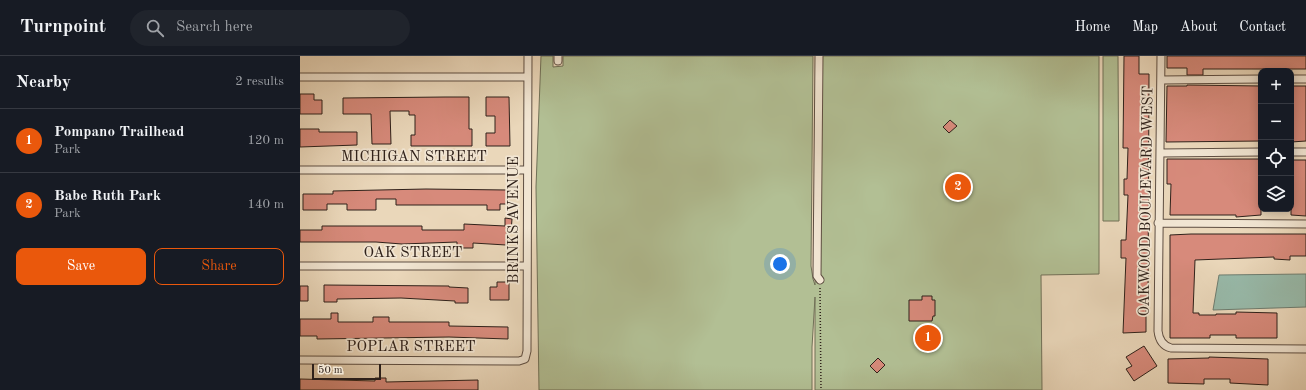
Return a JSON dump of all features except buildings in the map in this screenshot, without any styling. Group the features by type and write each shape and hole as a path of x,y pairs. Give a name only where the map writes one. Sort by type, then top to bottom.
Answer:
{"street":[{"name":"BRINKS AVENUE","path":"522,360 526,356 527,351 528,56"},
{"path":"819,56 817,276 820,280"},
{"name":"OAKWOOD BOULEVARD WEST","path":"1161,56 1158,224 1158,331 1160,339 1164,345 1171,348 1306,348"},
{"path":"300,77 528,77"},
{"path":"1161,80 1258,79"},
{"path":"1294,79 1306,79"},
{"path":"1160,153 1258,152"},
{"path":"1294,152 1306,152"},
{"name":"MICHIGAN STREET","path":"300,170 527,170"},
{"path":"1158,224 1306,224"},
{"name":"OAK STREET","path":"300,266 527,266"},
{"name":"POPLAR STREET","path":"300,360 522,360"}],"path":[{"path":"820,280 821,390"}],"shaded area":[{"path":"541,56 553,56 553,67 563,66 563,56 813,56 811,266 815,285 819,56 1099,56 1099,274 1041,275 1042,390 815,390 815,297 812,347 812,390 539,390 536,187"},
{"path":"1103,56 1118,56 1119,221 1103,221"},
{"path":"1306,274 1306,307 1213,310 1219,275"}],"place":[{"name":"Babe Ruth Park","path":"958,187"},
{"name":"Pompano Trailhead","path":"928,338"}]}
